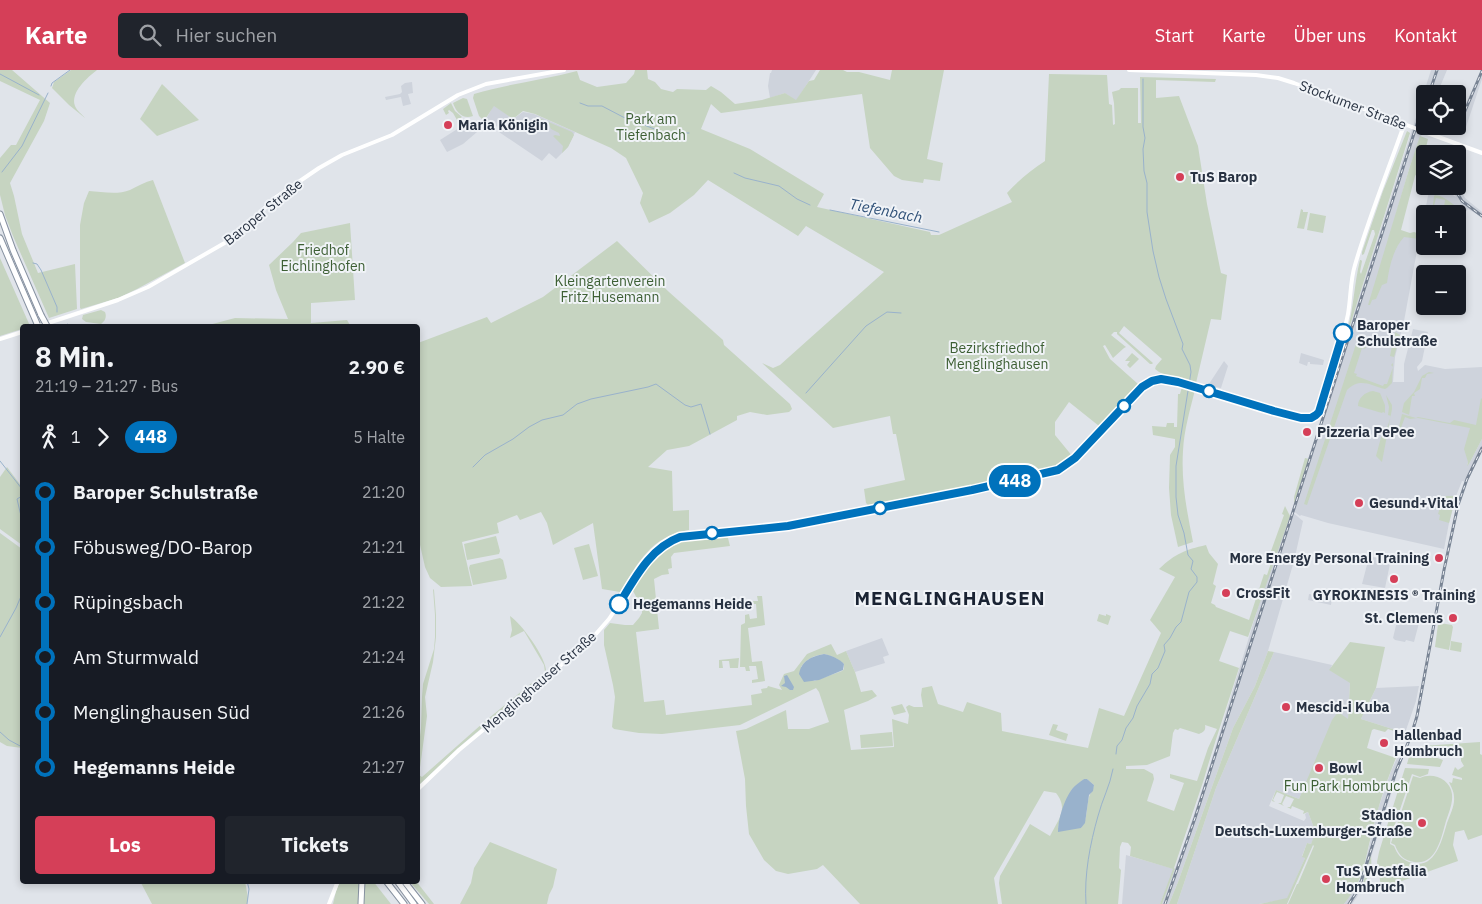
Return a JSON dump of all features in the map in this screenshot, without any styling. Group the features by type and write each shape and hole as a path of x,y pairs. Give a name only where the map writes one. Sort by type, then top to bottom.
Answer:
{"highway":[{"path":"0,214 13,250 46,324"},
{"path":"0,238 38,324"},
{"path":"362,884 362,904"},
{"path":"388,884 404,904"},
{"path":"399,884 414,904"},
{"path":"406,884 422,904"}],"street":[{"name":"Baroper Straße","path":"45,324 118,300 148,287 235,237 276,198 324,165 392,135 458,95 486,84 564,70"},
{"name":"Stockumer Straße","path":"1129,70 1245,74 1274,78 1294,83 1482,154"},
{"name":"Menglinghauser Straße","path":"420,787 459,750 552,673 594,635 613,613 648,560 667,542 692,535 788,526 972,490 1058,470 1075,458 1146,384 1161,379 1184,383 1279,413 1304,418 1315,416 1320,408 1348,312 1351,281 1355,264 1404,125"},
{"path":"0,339 20,333"},
{"path":"329,904 337,884"}],"shaded area":[{"path":"772,70 816,70 796,101 785,93 770,98 768,86"},
{"path":"1431,70 1447,70 1441,85 1426,85"},
{"path":"1481,70 1482,79 1466,127 1466,104"},
{"path":"412,82 413,93 408,94 411,104 403,106 401,97 386,100 385,97 400,94 402,92 401,86 405,83"},
{"path":"494,105 513,119 523,112 534,114 575,132 568,147 556,159 549,153 542,161 499,132 501,129 486,119"},
{"path":"1416,117 1416,135 1421,135 1416,145 1391,231 1416,235 1416,255 1395,357 1393,382 1404,382 1404,364 1413,329 1428,332 1422,361 1417,367 1418,371 1425,365 1445,369 1482,367 1482,423 1467,465 1482,439 1482,451 1467,482 1462,481 1456,496 1444,549 1300,516 1292,510"},
{"name":"Maria Königin","path":"470,121 477,132 463,144 447,152 440,140"},
{"path":"1428,195 1453,195 1456,197 1455,195 1464,195 1482,212 1482,217 1468,209 1466,212 1466,205 1426,205"},
{"path":"1301,353 1324,360 1323,365 1310,364 1308,362 1307,366 1299,363"},
{"path":"1224,361 1228,366 1221,388 1216,387 1215,390 1207,387"},
{"path":"1292,512 1303,521 1294,561 1268,651 1255,686 1233,728 1169,904 1162,904 1206,778 1275,552"},
{"path":"1380,552 1392,554 1385,588 1362,584 1368,561 1366,560 1367,556 1378,558"},
{"path":"1309,594 1332,598 1331,605 1308,600"},
{"path":"1412,618 1420,619 1414,642 1395,640 1393,638 1397,621 1411,624"},
{"path":"882,638 889,655 883,657 885,663 855,672 846,651"},
{"path":"1274,652 1332,665 1330,670 1350,682 1348,719 1308,781 1299,799 1276,790 1269,806 1304,821 1306,818 1305,814 1308,812 1315,836 1311,844 1307,843 1302,856 1305,858 1287,899 1259,904 1177,904 1216,788"},
{"path":"1419,686 1405,733 1361,719 1376,688"},
{"path":"1399,754 1403,756 1363,883 1352,904 1344,904 1362,876 1378,809"},
{"path":"1126,855 1174,869 1160,904 1122,904"}],"green space":[{"path":"0,70 12,70 50,103 44,121 10,183 22,234 38,273 75,264 77,309 49,318 13,236 0,195 0,158 11,145 16,145 40,100 0,81"},
{"path":"71,70 97,70 81,85 75,95 75,106 85,118 52,88 54,82"},
{"path":"635,70 647,70 648,79 655,82 661,89 673,92 677,89 706,90 711,86 735,104 762,100 785,93 796,100 809,81 814,80 820,70 859,72 890,80 892,70 944,70 927,159 943,163 940,181 924,179 923,183 902,180 894,176 870,148 862,94 721,113 711,104 701,129 750,149 824,194 817,207 930,232 931,235 939,235 1012,202 1007,193 1025,175 1045,161 1049,74 1107,75 1113,125 1115,124 1112,92 1121,88 1138,88 1138,123 1141,123 1140,77 1216,79 1215,82 1156,80 1156,98 1179,96 1198,146 1221,273 1227,275 1221,320 1211,319 1196,383 1169,377 1155,369 1162,359 1124,326 1119,333 1153,363 1150,364 1117,332 1111,335 1126,347 1113,358 1105,345 1103,346 1110,359 1138,384 1099,426 1069,402 1055,422 1055,435 1073,457 1067,462 1060,466 1013,479 869,506 866,503 864,489 905,480 896,434 893,434 890,416 833,428 762,363 773,368 780,365 884,272 806,226 798,236 708,180 694,195 670,213 649,223 640,203 643,193 626,158 611,148 535,114 523,111 513,119 494,106 484,121 479,116 473,98 474,94 577,71 580,80 597,87 626,83"},
{"path":"162,84 199,120 157,136 140,119"},
{"path":"463,98 467,99 473,116 463,116 456,109 453,103"},
{"path":"451,103 455,111 462,117 457,120 453,113 449,110 449,113 446,115 443,109"},
{"path":"539,118 572,132 574,135 568,147 562,153 563,146 553,136 560,136 559,133 551,129 549,125 544,124"},
{"path":"1407,131 1410,133 1347,332 1360,260 1362,261 1361,274 1375,234 1374,230 1372,230 1362,255 1362,252 1383,191"},
{"path":"1420,136 1428,139 1427,145 1417,145"},
{"path":"1416,148 1416,175 1401,230 1416,233 1416,239 1404,237 1400,242 1392,259 1387,283 1382,285 1376,299 1372,300 1370,305 1368,305"},
{"path":"153,180 185,263 118,298 81,309 80,225 84,203 89,191 120,192 130,190"},
{"path":"1434,196 1446,199 1454,205 1444,205 1445,200 1436,198 1433,205"},
{"path":"1301,209 1303,212 1308,212 1304,229 1297,228"},
{"path":"1310,213 1326,216 1323,233 1307,230"},
{"name":"Friedhof Eichlinghofen","path":"350,223 355,300 311,303 311,323 347,320 349,324 212,324 235,318 288,319 276,290 269,265 301,233"},
{"name":"Kleingartenverein Fritz Husemann","path":"617,241 669,292 723,340 724,345 790,404 792,409 789,412 767,415 750,412 737,416 737,420 689,446 667,450 648,467 672,471 673,511 689,510 689,530 665,538 647,552 620,592 602,589 593,523 553,545 547,523 541,512 520,520 517,515 497,523 499,533 462,542 472,586 441,587 430,578 425,567 420,545 420,342 487,317 491,323 543,297"},
{"path":"0,258 29,324 20,324 20,330 0,336"},
{"path":"101,310 105,312 106,316 101,324 86,322 82,319 83,315"},
{"path":"1395,332 1400,335 1394,357 1390,356"},
{"path":"1356,344 1366,347 1365,349 1362,348 1354,373 1357,374 1356,376 1383,386 1387,384 1393,368 1392,383 1385,389 1361,383 1347,390 1307,505 1304,504"},
{"path":"1132,353 1139,359 1130,368 1127,365 1130,361 1125,361"},
{"path":"1429,372 1434,373 1427,374 1425,378 1422,378 1420,389 1414,393 1415,396 1412,396 1409,415 1402,412 1404,403 1414,392 1422,376"},
{"path":"1182,387 1195,390 1183,451 1185,497 1193,542 1178,547 1171,515 1169,488 1170,455 1175,447 1175,439 1153,435 1152,426 1166,427 1167,423 1174,423 1174,427 1177,427 1178,394 1180,394"},
{"path":"1373,391 1380,393 1385,405 1385,413 1358,406 1362,396"},
{"path":"1386,395 1392,405 1391,416 1388,415 1389,407"},
{"path":"1481,398 1482,439 1467,466 1468,462 1464,449 1470,428 1405,417 1399,433 1398,431 1402,414 1416,418 1418,417 1450,423 1454,420 1476,425"},
{"path":"1390,418 1382,462 1376,456 1383,430 1386,431"},
{"path":"1305,458 1309,459 1294,504 1294,497"},
{"path":"7,467 20,484 20,544 0,529 0,477"},
{"path":"1437,496 1456,496 1449,523 1439,520 1440,515 1438,514 1442,501"},
{"path":"1285,506 1290,516 1248,637 1230,631 1219,661 1239,668 1175,869 1162,904 1160,904 1173,869 1130,856 1131,847 1128,843 1122,842 1120,847 1119,868 1121,870 1118,904 1002,904 1000,876 1030,824 1050,836 1059,820 1062,809 1060,799 1056,793 1044,791 994,878 998,904 860,904 823,865 817,869 788,874 776,871 764,860 749,834 745,779 736,731 746,729 786,710 788,729 809,729 829,722 816,688 740,725 662,734 639,733 614,729 612,727 615,697 604,645 604,630 610,623 633,625 639,618 642,608 632,589 661,551 686,539 722,536 728,538 730,546 674,553 671,557 672,568 668,569 669,574 654,579 659,629 636,632 644,702 664,700 666,715 752,705 751,695 762,693 761,689 768,686 782,690 779,685 784,674 794,671 807,654 831,644 837,655 846,651 861,692 872,690 877,696 844,710 851,750 894,747 892,719 908,724 909,715 906,707 909,705 923,707 922,688 932,686 938,704 963,712 967,702 1001,713 1002,731 1088,748 1099,708 1124,716 1161,633 1150,620 1175,577 1159,569 1181,553 1206,545 1209,553 1218,564 1213,584 1216,586 1211,603 1216,607 1249,620 1264,574 1267,575 1271,563 1269,562 1273,552 1271,551 1284,515 1282,514","holes":["824,654 842,662 844,669 814,681 801,667 811,658","1205,725 1217,729 1208,748 1197,781 1170,774 1170,778 1184,783 1174,811 1147,801 1154,779 1153,774 1144,769 1126,769 1126,766 1147,765 1170,756 1175,729 1178,730 1180,728 1199,734 1204,731","1084,779 1087,779 1094,785 1089,797 1085,821 1081,828 1058,828 1062,811 1072,789"]},
{"path":"0,533 20,548 20,748 7,746 0,742"},
{"path":"496,536 499,554 467,560 464,544"},
{"path":"589,544 598,576 583,580 574,548"},
{"path":"500,558 503,560 506,579 473,585 470,565"},
{"path":"433,589 436,615 436,637 433,662 425,697 427,716 420,768 423,684 434,649 435,615"},
{"path":"757,596 762,596 765,625 748,628 752,662 762,661 765,681 752,683 752,680 758,679 756,666 749,666 750,671 746,671 745,667 740,667 741,625 745,623 745,615 749,614 750,619 757,618 756,604 751,604 751,601 758,601"},
{"path":"1099,614 1111,616 1108,625 1097,621"},
{"path":"510,616 515,620 534,643 546,668 546,674 458,748 420,784 420,776 422,777 545,672 544,665 524,631 510,638 512,630"},
{"path":"1438,624 1452,625 1453,627 1449,650 1435,647"},
{"path":"1451,641 1462,643 1461,652 1450,650"},
{"name":"Fun Park Hombruch","path":"1350,642 1385,647 1376,688 1361,719 1405,733 1400,736 1400,733 1388,729 1385,732 1372,730 1367,748 1396,758 1374,823 1363,870 1351,895 1344,904 1288,904 1313,845 1287,904 1260,904 1287,898 1305,858 1302,857 1307,843 1311,844 1314,836 1311,835 1314,828 1308,812 1303,814 1304,811 1292,806 1291,809 1287,807 1290,807 1294,799 1286,796 1282,804 1284,806 1278,803 1281,803 1284,795 1277,792 1273,800 1275,802 1272,801 1276,790 1299,799 1332,720 1338,712 1348,719 1350,683 1329,670"},
{"path":"1268,651 1274,652 1216,788 1177,904 1169,904 1233,728 1255,686"},
{"path":"739,658 738,668 730,668 729,661 722,661 723,668 719,668 719,660"},
{"path":"902,704 906,712 894,715 891,707"},
{"path":"1053,724 1058,725 1056,730 1068,734 1066,741 1049,735"},
{"path":"892,732 893,746 861,748 860,735"},
{"path":"1480,742 1480,754 1482,755 1482,835 1468,840 1464,830 1455,832 1453,845 1458,861 1399,882 1381,886 1377,862 1379,852 1405,768 1429,769 1428,774 1420,777 1412,774 1390,844 1394,846 1398,854 1404,859 1418,864 1425,863 1436,853 1443,838 1454,803 1454,793 1449,782 1452,783 1453,778 1462,780 1462,778 1452,775 1455,767 1458,770 1464,766 1461,756 1435,749 1432,756 1443,760 1440,767 1407,764 1411,750 1420,753 1422,746"},
{"name":"Stadion Deutsch-Luxemburger-Straße","path":"1413,776 1420,778 1435,776 1440,778 1448,784 1452,794 1452,801 1442,836 1436,850 1426,861 1419,862 1405,859 1395,845 1391,843"},
{"path":"490,842 557,869 547,904 460,904 471,883 474,868"},
{"path":"1371,855 1372,877 1367,878 1367,882 1363,883"},
{"path":"142,884 246,884 248,898 247,904 152,904"},
{"path":"339,884 359,884 359,904 333,904"},
{"path":"363,884 375,884 391,904 364,904"},
{"path":"412,884 418,884 434,904 429,904"}],"water":[{"path":"824,654 842,662 844,664 843,670 819,680 804,682 799,674 802,666 811,658"},
{"path":"787,675 794,687 793,690 781,686 785,683 784,676"},
{"path":"1084,779 1087,779 1094,785 1093,791 1089,795 1085,823 1081,828 1058,832 1060,816 1066,799 1073,788"}],"waterway":[{"path":"51,86 52,83 70,70"},
{"path":"0,74 39,95"},
{"path":"1116,754 1117,746 1122,740 1126,728 1150,684 1152,674 1158,668 1165,651 1164,645 1181,622 1189,592 1197,582 1197,577 1191,569 1193,561 1188,555 1178,515 1176,497 1176,466 1191,372 1159,277 1153,251 1147,212 1147,183 1144,171 1143,79"},
{"path":"2,172 22,146 48,93"},
{"name":"Tiefenbach","path":"580,103 588,106 602,106 623,117 665,133 689,133"},
{"name":"Tiefenbach","path":"734,173 745,178 779,186 797,199 810,205"},
{"name":"Tiefenbach","path":"830,210 939,232"},
{"path":"33,263 37,264 41,270 57,307 57,312"},
{"path":"806,393 866,326 887,312 901,313"},
{"path":"473,467 485,455 513,439 529,427 542,420 563,415 577,404 656,384 685,405 691,407 701,404 710,434"},
{"path":"0,461 20,486"},
{"path":"20,497 17,499 20,512"},
{"path":"0,637 20,599"},
{"path":"0,732 20,746"},
{"path":"1086,904 1086,882 1090,849 1113,769"},
{"path":"247,904 248,884"}],"railway":[{"path":"1432,85 1437,70"},
{"path":"1466,109 1482,71"},
{"path":"1165,904 1195,818 1416,127"},
{"path":"1458,195 1462,201 1482,216"},
{"path":"1349,904 1359,888 1396,771 1411,736 1417,716 1458,505 1467,479 1482,448"}],"bus line":[{"name":"448","path":"619,604 653,554 667,542 680,537 788,526 972,490 1058,470 1075,458 1142,387 1158,379 1196,386 1274,411 1306,419 1311,418 1319,412 1343,333"}],"place":[{"name":"Maria Königin","path":"448,125"},
{"name":"TuS Barop","path":"1180,177"},
{"name":"Baroper Schulstraße","path":"1343,333"},
{"name":"Pizzeria PePee","path":"1307,432"},
{"name":"Gesund+Vital","path":"1359,503"},
{"name":"More Energy Personal Training","path":"1439,558"},
{"name":"GYROKINESIS ® Training","path":"1394,579"},
{"name":"CrossFit","path":"1226,593"},
{"name":"Hegemanns Heide","path":"619,604"},
{"name":"St. Clemens","path":"1453,618"},
{"name":"Mescid-i Kuba","path":"1286,707"},
{"name":"Hallenbad Hombruch","path":"1384,743"},
{"name":"Bowl","path":"1319,768"},
{"name":"Stadion Deutsch-Luxemburger-Straße","path":"1422,823"},
{"name":"TuS Westfalia Hombruch","path":"1326,879"}],"district":[{"name":"MENGLINGHAUSEN","path":"950,598"}],"park label":[{"name":"Park am Tiefenbach","path":"651,128"},
{"name":"Bezirksfriedhof Menglinghausen","path":"997,356"}]}
